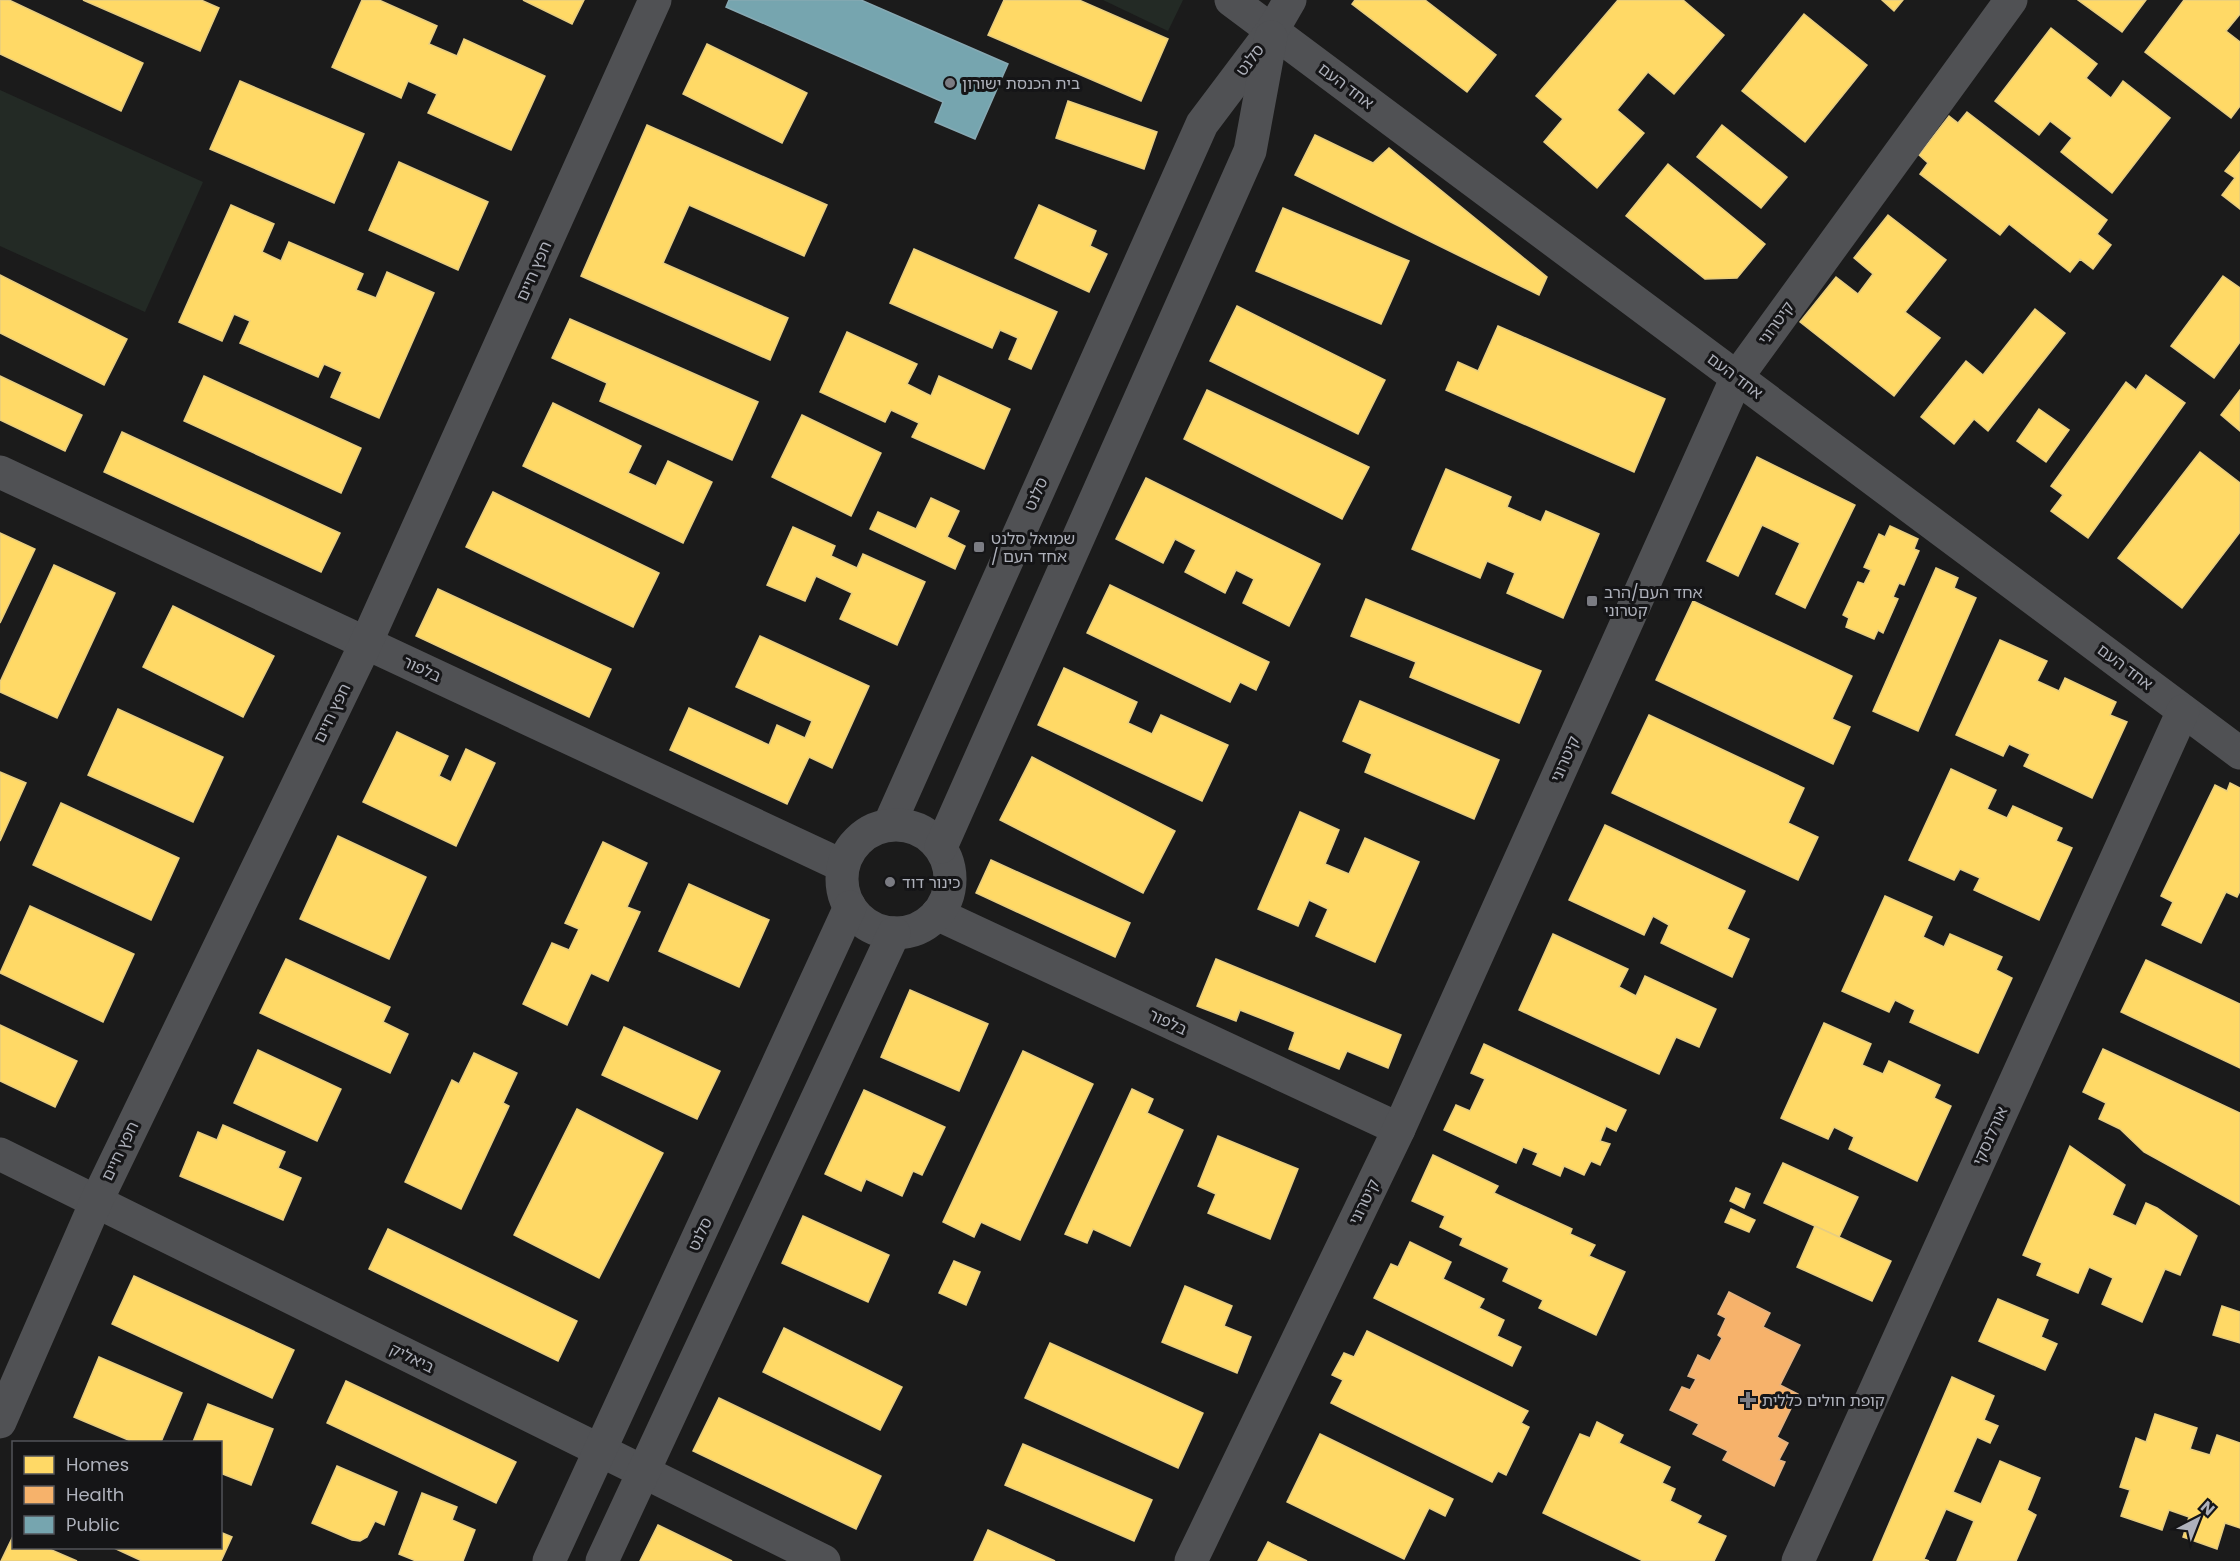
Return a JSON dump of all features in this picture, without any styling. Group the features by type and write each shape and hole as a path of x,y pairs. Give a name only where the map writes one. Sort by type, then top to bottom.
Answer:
{"street":[{"name":"חפץ חיים","path":"0,1422 96,1202 366,643 655,0"},
{"name":"אחד העם","path":"1231,0 2240,753"},
{"path":"1272,31 1290,0"},
{"name":"קיטרוני","path":"1191,1561 1399,1129 1737,377 2011,0"},
{"name":"סלנט","path":"889,825 1202,123 1272,31"},
{"name":"סלנט","path":"941,847 1250,151 1272,31"},
{"name":"בלפור","path":"0,472 843,866"},
{"name":"אורלנסקי","path":"1798,1561 2183,711"},
{"path":"889,825 904,825 931,836 941,847 948,863 951,881 946,899 937,914 925,925 910,932 894,933 877,929 862,920 850,907 844,894 843,866 850,851 860,838 873,829 889,825"},
{"name":"סלנט","path":"549,1561 850,907"},
{"name":"בלפור","path":"937,914 1399,1129"},
{"path":"602,1561 894,933"},
{"name":"ביאליק","path":"0,1154 824,1561"}],"shaded area":[{"path":"1103,0 1183,0 1168,31"},
{"path":"0,90 203,182 145,312 0,246"}],"building: Homes":[{"path":"0,0 9,0 143,63 121,111 0,54"},
{"path":"83,0 201,0 219,8 200,51"},
{"path":"362,0 379,0 437,26 429,44 457,56 464,39 545,76 511,150 428,113 437,94 408,81 401,98 332,67"},
{"path":"523,0 584,0 572,24"},
{"path":"1004,0 1079,0 1168,39 1141,101 988,35"},
{"path":"1355,0 1425,0 1496,55 1467,92 1352,4"},
{"path":"1618,0 1683,0 1724,35 1674,94 1648,72 1617,110 1644,133 1597,188 1544,142 1563,119 1536,96"},
{"path":"1882,0 1903,0 1894,11"},
{"path":"2078,0 2146,0 2122,32"},
{"path":"2184,0 2240,0 2240,14 2226,31 2240,42 2240,106 2231,118 2145,52"},
{"path":"1804,14 1867,65 1805,142 1742,91"},
{"path":"2051,28 2097,64 2086,78 2111,98 2123,81 2170,118 2112,193 2061,152 2072,138 2050,121 2039,135 1995,101"},
{"path":"707,44 807,93 782,143 683,94"},
{"path":"240,81 364,134 334,203 210,149"},
{"path":"1068,101 1157,132 1144,169 1056,138"},
{"path":"1967,112 2107,220 2097,234 2111,245 2093,269 2080,259 2070,272 2009,224 2000,235 1920,174 1928,163 1919,155 1949,116 1958,123"},
{"path":"647,125 827,205 804,256 689,205 663,263 788,318 770,360 581,276"},
{"path":"1722,125 1787,177 1761,208 1697,157"},
{"path":"1315,135 1373,163 1389,148 1547,277 1539,295 1295,175"},
{"path":"2240,152 2240,209 2222,195 2235,178 2225,171"},
{"path":"399,162 488,202 458,270 369,230"},
{"path":"1668,164 1765,244 1737,278 1705,279 1626,216"},
{"path":"231,205 274,224 262,252 281,261 289,242 363,274 356,290 376,298 387,272 434,293 379,418 331,397 342,372 324,364 318,377 240,343 250,321 234,314 222,341 179,322"},
{"path":"1039,205 1096,231 1090,246 1107,254 1089,292 1015,258"},
{"path":"1283,208 1409,261 1381,324 1256,271"},
{"path":"1888,215 1946,260 1905,312 1940,338 1894,396 1800,322 1836,277 1858,294 1873,274 1854,258"},
{"path":"914,249 1057,312 1031,369 1009,359 1018,338 1000,330 992,348 890,303"},
{"path":"0,275 127,339 104,385 0,333"},
{"path":"2223,276 2240,288 2240,342 2214,378 2171,346"},
{"path":"1237,306 1385,380 1358,434 1210,361"},
{"path":"2035,309 2065,333 1988,431 1974,419 1954,444 1921,417 1966,361 1983,375"},
{"path":"570,319 758,402 732,460 600,401 607,383 552,358"},
{"path":"1498,326 1665,399 1634,472 1446,390 1458,362 1478,371"},
{"path":"847,332 917,364 907,384 931,396 939,376 1010,409 984,469 912,437 919,423 891,410 885,422 820,392"},
{"path":"2146,375 2185,403 2088,538 2051,511 2063,495 2051,486 2126,382 2136,390"},
{"path":"0,376 82,415 65,451 0,420"},
{"path":"204,376 361,448 341,493 184,421"},
{"path":"1207,390 1369,467 1342,519 1184,439"},
{"path":"2240,390 2240,431 2221,415"},
{"path":"553,403 641,446 628,473 656,486 668,461 712,482 683,543 523,466"},
{"path":"2039,409 2069,430 2046,462 2017,441"},
{"path":"802,415 881,453 851,516 772,477"},
{"path":"122,432 340,533 321,572 104,472"},
{"path":"2200,452 2240,483 2240,532 2182,608 2118,558"},
{"path":"1757,457 1855,505 1805,608 1776,594 1800,543 1762,525 1738,576 1707,561"},
{"path":"1446,469 1511,497 1507,507 1541,522 1546,511 1599,534 1563,618 1507,593 1515,573 1487,561 1480,578 1412,549"},
{"path":"1146,478 1320,564 1289,626 1243,603 1254,579 1236,570 1225,593 1185,572 1196,550 1175,539 1163,563 1116,539"},
{"path":"493,492 659,573 633,627 466,547"},
{"path":"931,498 959,511 947,537 965,546 955,569 870,529 878,512 916,529"},
{"path":"1890,526 1918,539 1914,549 1919,551 1904,585 1899,583 1893,597 1898,599 1883,633 1878,630 1874,639 1846,627 1849,618 1843,615 1858,582 1864,584 1871,570 1864,567 1879,534 1885,537"},
{"path":"793,527 835,546 831,556 857,568 863,554 925,582 897,645 840,619 852,593 816,576 805,601 767,585"},
{"path":"0,533 35,549 0,623"},
{"path":"54,565 115,593 57,718 0,692 0,682"},
{"path":"1936,568 1958,578 1954,588 1976,598 1918,731 1873,711"},
{"path":"1110,585 1269,662 1256,690 1240,682 1230,702 1087,633"},
{"path":"438,589 611,669 589,717 416,636"},
{"path":"1366,599 1541,671 1519,723 1410,677 1416,662 1351,636"},
{"path":"1693,601 1852,676 1832,719 1850,727 1833,764 1656,680"},
{"path":"173,606 274,656 243,717 143,667"},
{"path":"760,636 869,686 832,768 809,757 787,804 670,750 689,708 769,745 777,725 805,738 812,721 736,687"},
{"path":"2000,640 2047,661 2037,681 2059,691 2065,678 2116,702 2110,715 2127,722 2092,798 2024,766 2030,754 2009,744 2003,756 1956,735"},
{"path":"1064,668 1137,702 1128,723 1152,734 1161,715 1228,745 1202,801 1038,725"},
{"path":"1360,701 1499,760 1474,819 1365,772 1372,754 1343,741"},
{"path":"118,709 223,757 193,822 88,775"},
{"path":"1649,715 1804,788 1788,823 1818,837 1798,880 1612,793"},
{"path":"397,732 448,756 439,776 451,782 466,749 495,763 456,846 363,802"},
{"path":"1032,757 1175,831 1143,893 1000,820"},
{"path":"1951,769 1996,790 1987,809 2007,818 2013,806 2062,828 2056,841 2072,848 2039,920 1974,890 1980,878 1960,869 1954,880 1909,860"},
{"path":"0,772 26,783 0,841"},
{"path":"2230,783 2240,788 2240,891 2237,897 2226,892 2201,943 2162,925 2173,902 2161,896 2215,785 2227,791"},
{"path":"61,803 179,858 151,920 33,865"},
{"path":"1300,812 1339,830 1325,864 1349,874 1365,838 1419,862 1375,962 1316,936 1328,909 1309,900 1298,926 1258,909"},
{"path":"1605,825 1745,891 1727,929 1749,939 1732,977 1661,943 1669,925 1653,916 1644,935 1569,900"},
{"path":"338,836 426,877 389,959 300,919"},
{"path":"603,842 647,863 627,907 640,912 608,981 591,973 567,1025 523,1004 552,943 569,950 579,929 565,923"},
{"path":"991,860 1130,923 1115,957 976,893"},
{"path":"689,884 769,920 739,987 659,951"},
{"path":"1885,896 1932,917 1923,937 1944,947 1950,934 2002,957 1996,970 2012,978 1978,1053 1910,1022 1915,1010 1895,1000 1889,1012 1842,991"},
{"path":"30,906 134,954 103,1022 0,973"},
{"path":"1553,934 1628,969 1619,987 1636,996 1645,976 1716,1009 1699,1047 1676,1037 1659,1074 1519,1010"},
{"path":"286,959 390,1007 383,1022 408,1034 390,1073 260,1013"},
{"path":"1216,959 1401,1035 1388,1068 1347,1051 1339,1069 1289,1049 1295,1032 1240,1010 1236,1021 1197,1006"},
{"path":"2146,960 2240,1004 2240,1068 2121,1012"},
{"path":"910,990 988,1024 959,1091 881,1057"},
{"path":"1824,1023 1871,1044 1862,1065 1883,1074 1889,1061 1940,1085 1934,1098 1951,1106 1917,1181 1849,1149 1854,1137 1834,1127 1828,1139 1781,1118"},
{"path":"0,1025 77,1061 55,1107 0,1081"},
{"path":"624,1027 720,1071 697,1119 602,1075"},
{"path":"1484,1044 1626,1110 1616,1131 1606,1126 1600,1141 1610,1144 1600,1165 1591,1161 1584,1175 1564,1166 1560,1176 1533,1164 1538,1153 1523,1147 1516,1163 1444,1130 1456,1105 1470,1111 1485,1079 1471,1073"},
{"path":"2103,1049 2240,1113 2240,1205 2144,1152 2120,1129 2099,1119 2106,1103 2083,1092"},
{"path":"258,1050 341,1089 317,1141 234,1103"},
{"path":"1023,1051 1093,1084 1020,1240 981,1222 974,1237 943,1222"},
{"path":"474,1053 517,1073 503,1103 509,1106 461,1209 405,1182 452,1080 459,1084"},
{"path":"1132,1089 1153,1099 1147,1113 1183,1130 1130,1246 1093,1229 1087,1243 1065,1234"},
{"path":"864,1090 945,1127 922,1175 913,1171 902,1196 866,1179 861,1191 825,1174"},
{"path":"577,1109 663,1153 599,1278 514,1235"},
{"path":"223,1125 285,1152 278,1168 301,1178 283,1220 180,1176 198,1132 217,1140"},
{"path":"1218,1136 1298,1169 1270,1239 1208,1213 1216,1194 1198,1186"},
{"path":"2070,1146 2125,1185 2112,1215 2136,1226 2146,1203 2197,1236 2180,1275 2165,1269 2142,1322 2102,1304 2113,1278 2089,1267 2078,1293 2037,1275 2042,1263 2023,1255"},
{"path":"1433,1155 1498,1186 1494,1193 1572,1229 1570,1234 1595,1245 1589,1256 1625,1272 1596,1335 1539,1308 1543,1300 1503,1281 1509,1268 1460,1245 1463,1238 1440,1227 1445,1216 1412,1201"},
{"path":"1783,1163 1858,1197 1839,1237 1764,1203"},
{"path":"1736,1188 1750,1194 1744,1208 1730,1201"},
{"path":"1731,1209 1755,1220 1749,1232 1725,1222"},
{"path":"803,1216 889,1255 868,1302 782,1263"},
{"path":"1815,1226 1891,1261 1872,1301 1797,1267"},
{"path":"388,1229 577,1321 558,1361 369,1269"},
{"path":"1410,1242 1451,1262 1443,1279 1484,1299 1479,1308 1504,1320 1497,1336 1521,1347 1512,1366 1374,1298 1391,1264 1398,1267"},
{"path":"954,1261 980,1272 966,1305 939,1293"},
{"path":"134,1276 294,1350 272,1398 112,1324"},
{"path":"1185,1286 1232,1306 1224,1326 1251,1337 1237,1373 1162,1342"},
{"path":"1998,1299 2048,1320 2041,1337 2057,1344 2045,1370 1979,1341"},
{"path":"2222,1306 2240,1312 2240,1343 2213,1335"},
{"path":"784,1328 902,1387 880,1430 763,1372"},
{"path":"1367,1331 1528,1411 1521,1423 1529,1427 1506,1475 1498,1471 1492,1482 1331,1403 1343,1380 1332,1375 1344,1353 1354,1357"},
{"path":"1050,1343 1203,1413 1178,1468 1025,1398"},
{"path":"99,1357 182,1393 161,1441 131,1441 74,1417"},
{"path":"1952,1377 1994,1396 1984,1420 1998,1426 1990,1443 1977,1437 1953,1492 1981,1504 2000,1461 2040,1478 2027,1510 2036,1515 2016,1561 1957,1561 1974,1521 1946,1509 1924,1559 1929,1561 1873,1561"},
{"path":"346,1381 516,1462 496,1503 327,1423"},
{"path":"719,1398 881,1476 856,1529 693,1451"},
{"path":"208,1404 273,1429 251,1485 222,1474 222,1441 193,1441"},
{"path":"2155,1414 2197,1428 2190,1449 2210,1455 2217,1435 2240,1443 2240,1528 2225,1523 2217,1549 2183,1537 2189,1517 2169,1510 2162,1530 2121,1516 2130,1490 2120,1487 2136,1438 2146,1442"},
{"path":"1597,1422 1623,1435 1619,1443 1670,1467 1662,1483 1675,1489 1670,1501 1701,1516 1697,1523 1726,1536 1714,1561 1643,1561 1543,1513 1580,1434 1590,1438"},
{"path":"1320,1434 1453,1499 1445,1516 1429,1508 1404,1559 1287,1502"},
{"path":"1023,1444 1152,1500 1134,1541 1005,1485"},
{"path":"337,1466 397,1492 384,1525 375,1521 367,1537 360,1541 352,1540 312,1523"},
{"path":"422,1493 457,1507 452,1520 475,1530 463,1561 416,1561 399,1554"},
{"path":"658,1525 732,1561 640,1561"},
{"path":"988,1530 1055,1561 974,1561"},
{"path":"222,1533 232,1537 221,1561 142,1561 116,1549 222,1549"},
{"path":"12,1538 12,1549 49,1549 77,1561 1,1561"},
{"path":"1268,1542 1307,1561 1258,1561"}],"building: Health":[{"path":"1729,1292 1770,1313 1763,1327 1800,1345 1780,1385 1798,1394 1777,1437 1788,1443 1779,1460 1785,1462 1774,1486 1723,1460 1728,1451 1693,1434 1699,1424 1670,1410 1682,1387 1690,1390 1696,1379 1688,1376 1698,1355 1710,1361 1722,1338 1718,1335 1726,1318 1718,1314"}],"building: Public":[{"name":"בית הכנסת ישורון","path":"729,0 861,0 1008,64 975,139 935,122 943,102 726,7"}],"place":[{"name":"בית הכנסת ישורון","path":"950,83"},
{"name":"שמואל סלנט / אחד העם","path":"979,547"},
{"name":"אחד העם/הרב קטרוני","path":"1592,601"},
{"name":"כינור דוד","path":"890,882"},
{"name":"קופת חולים כללית","path":"1748,1400"}]}
